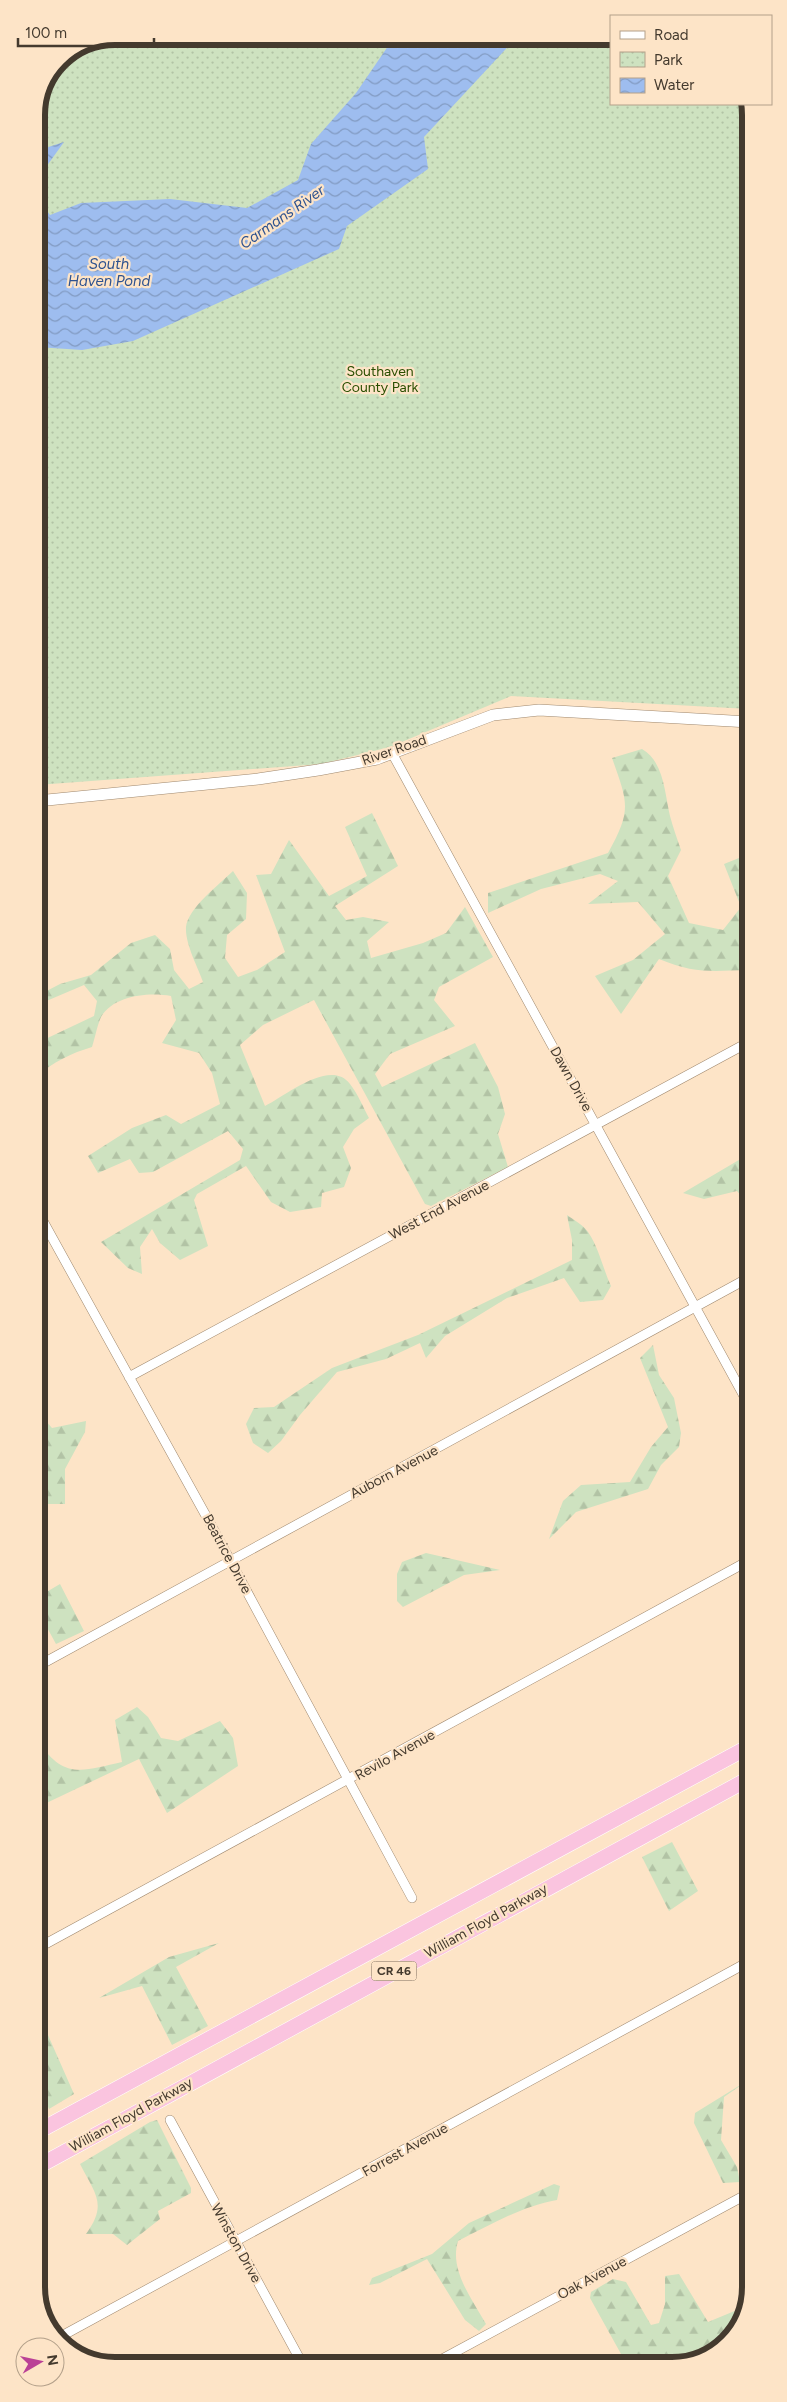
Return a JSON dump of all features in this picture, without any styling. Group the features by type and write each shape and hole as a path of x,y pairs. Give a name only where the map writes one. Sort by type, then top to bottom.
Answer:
{"highway":[{"name":"William Floyd Parkway","path":"45,2128 742,1750"},
{"name":"William Floyd Parkway","path":"45,2163 742,1782"}],"street":[{"name":"River Road","path":"45,799 258,778 368,760 392,753 493,715 539,710 742,722"},
{"name":"Dawn Drive","path":"392,753 742,1392"},
{"name":"West End Avenue","path":"129,1377 742,1046"},
{"name":"Beatrice Drive","path":"45,1225 230,1560 412,1898"},
{"name":"Auborn Avenue","path":"45,1662 230,1560 426,1456 742,1281"},
{"name":"Revilo Avenue","path":"45,1944 742,1564"},
{"name":"Forrest Avenue","path":"64,2335 236,2243 742,1965"},
{"name":"Winston Drive","path":"170,2120 299,2357"},
{"name":"Oak Avenue","path":"446,2357 742,2197"}],"green space":[{"name":"Southaven County Park","path":"115,45 610,45 610,105 741,105 742,709 511,696 390,747 321,764 45,784 45,115 46,101 50,88 57,76 65,65 88,50 101,46"},
{"path":"642,749 649,754 659,770 670,816 681,850 668,876 689,923 723,930 741,907 724,864 742,857 742,970 713,971 693,969 659,959 621,1014 595,976 633,960 665,934 638,902 588,904 618,881 600,874 541,889 488,913 488,893 608,853 621,826 625,806 622,786 612,758"},
{"path":"372,813 398,866 335,906 346,920 363,917 389,922 367,941 371,958 423,943 446,933 465,907 493,957 439,987 434,1000 455,1026 390,1054 375,1074 382,1087 475,1043 498,1087 505,1114 498,1134 508,1167 431,1206 425,1204 314,1000 263,1025 240,1045 265,1106 296,1087 320,1077 332,1075 342,1077 353,1088 369,1118 354,1129 343,1147 351,1168 344,1187 322,1193 321,1207 290,1212 271,1202 246,1166 197,1194 194,1200 208,1246 180,1260 160,1243 152,1229 140,1247 142,1274 128,1268 101,1242 240,1160 243,1149 228,1131 153,1172 139,1173 130,1159 98,1173 88,1156 132,1128 166,1115 181,1124 220,1104 212,1073 199,1053 162,1043 176,1020 171,996 153,994 133,997 114,1004 101,1017 92,1047 77,1052 45,1070 45,1039 94,1016 97,1001 84,985 45,1002 45,992 60,984 91,975 131,943 155,935 170,949 174,970 189,989 203,982 190,948 186,927 192,912 198,904 233,871 247,893 246,919 227,935 225,958 238,977 257,970 285,952 256,875 271,874 289,840 329,896 367,876 345,827"},
{"path":"742,1158 742,1197 737,1191 704,1199 683,1193"},
{"path":"567,1215 586,1229 595,1245 611,1286 603,1300 580,1302 564,1278 507,1298 445,1336 426,1358 420,1343 386,1359 337,1372 300,1415 281,1441 268,1453 253,1443 246,1424 254,1408 274,1407 332,1368 418,1335 572,1260 572,1240"},
{"path":"653,1345 659,1375 674,1398 681,1433 679,1447 661,1465 648,1489 576,1512 549,1539 563,1501 581,1485 630,1482 651,1447 668,1427 640,1358"},
{"path":"45,1420 52,1428 86,1421 85,1432 65,1469 65,1504 45,1504"},
{"path":"426,1553 500,1570 464,1575 403,1607 397,1601 397,1574 402,1562"},
{"path":"60,1584 84,1631 56,1644 45,1624 45,1593"},
{"path":"137,1707 148,1717 161,1738 178,1741 220,1721 233,1738 238,1766 167,1813 139,1759 45,1804 45,1750 56,1762 75,1770 85,1770 122,1762 115,1720"},
{"path":"672,1842 698,1891 669,1911 642,1857"},
{"path":"219,1943 176,1967 208,2026 172,2045 142,1986 99,1998 169,1957"},
{"path":"45,2028 74,2094 49,2109 45,2100"},
{"path":"742,2084 724,2097 721,2140 737,2167 740,2182 723,2183 694,2123 695,2113"},
{"path":"157,2120 191,2188 191,2193 158,2211 160,2219 127,2245 113,2234 86,2234 93,2224 98,2207 94,2191 80,2164 150,2122"},
{"path":"554,2184 560,2186 557,2200 519,2211 458,2241 456,2252 459,2273 463,2284 486,2324 479,2331 465,2320 427,2259 380,2283 369,2285 372,2278 432,2254 469,2223"},
{"path":"679,2274 708,2322 738,2310 733,2322 718,2340 699,2352 690,2355 623,2357 590,2298 591,2292 613,2279 626,2282 651,2325 659,2323 665,2304 665,2276"}],"water":[{"name":"South Haven Pond","path":"389,45 510,45 424,137 428,169 347,226 339,249 133,341 82,350 45,348 45,208 50,215 81,203 170,199 247,208 298,180 311,144 356,93"},
{"path":"64,142 45,168 45,148"}],"water label":[{"name":"Carmans River","path":"282,217"}]}
